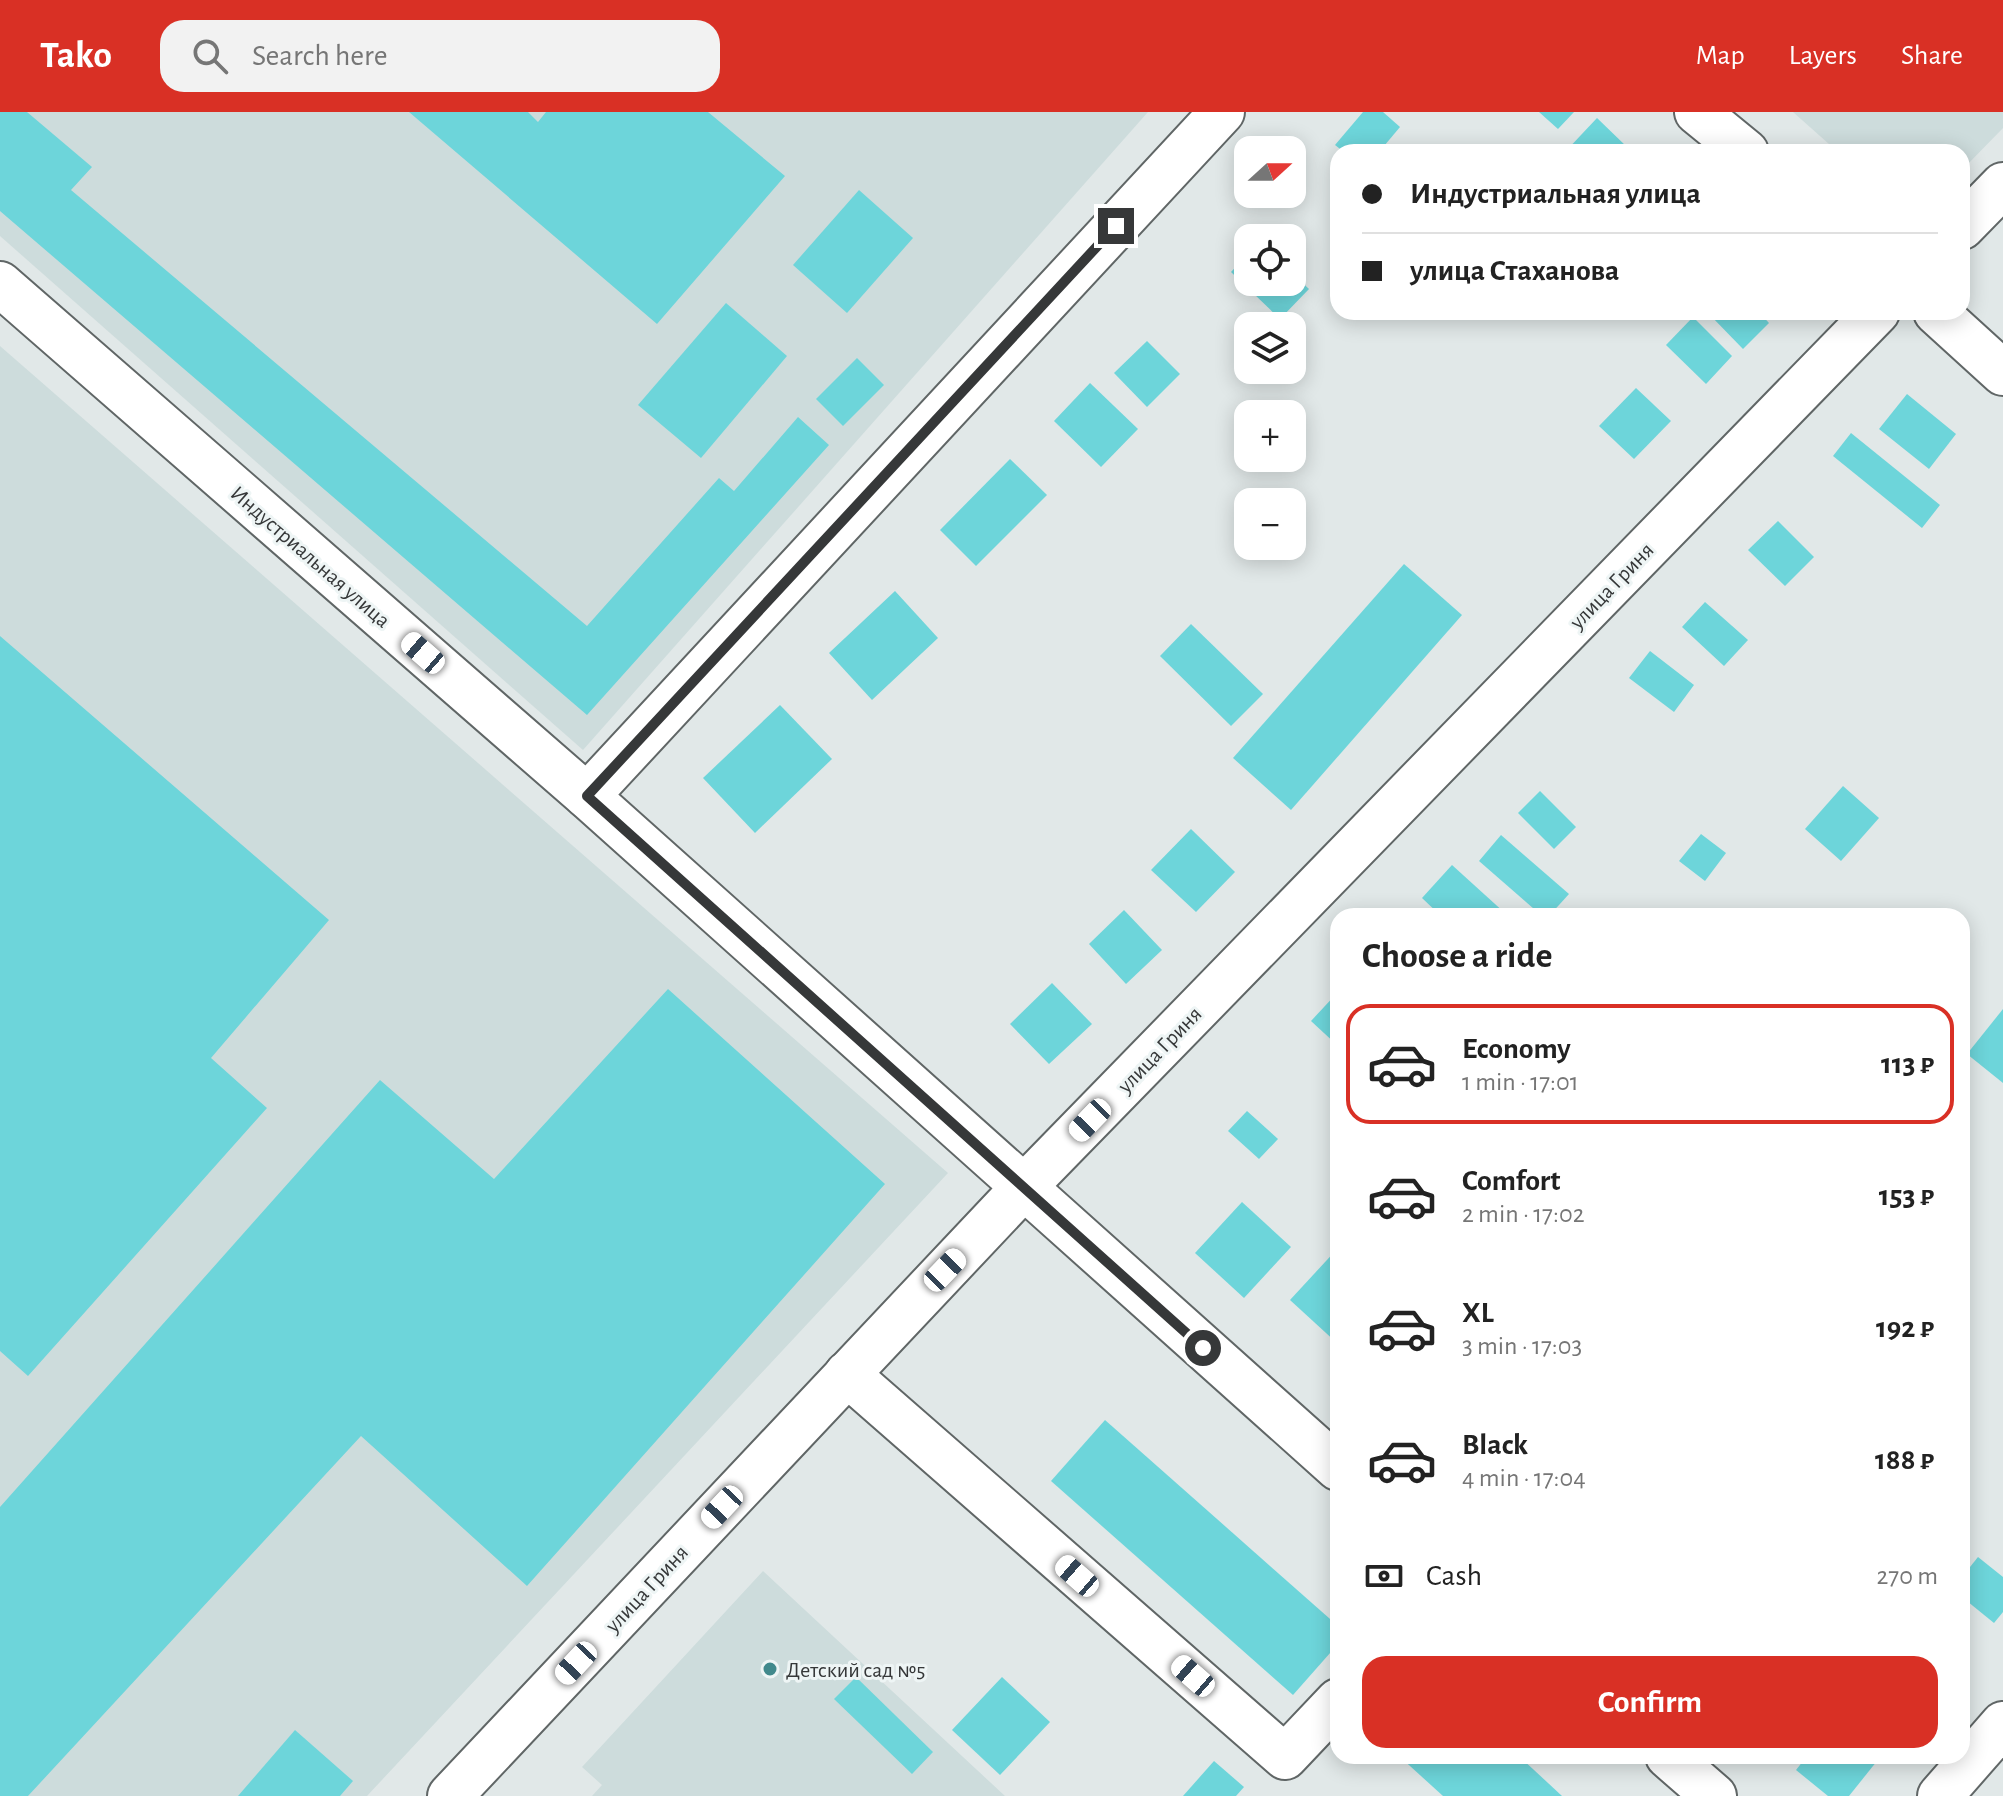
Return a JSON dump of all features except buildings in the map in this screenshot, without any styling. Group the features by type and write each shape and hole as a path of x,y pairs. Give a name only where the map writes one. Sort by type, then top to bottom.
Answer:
{"street":[{"path":"587,796 1222,112"},
{"path":"1697,112 1736,144"},
{"path":"1970,219 2003,185"},
{"name":"Индустриальная улица","path":"0,284 587,796 1330,1461"},
{"name":"улица Гриня","path":"450,1796 1024,1187 1869,320"},
{"path":"1945,320 2003,373"},
{"path":"847,1374 1285,1757 1330,1709"},
{"path":"1970,1762 2003,1724"},
{"path":"1677,1764 1714,1796"},
{"path":"1940,1796 1968,1764"}],"shaded area":[{"path":"0,112 1148,112 583,750 0,236"},
{"path":"1793,112 2003,112 2003,128 1970,162 1970,144 1829,144"},
{"path":"0,346 948,1173 367,1796 0,1796"},
{"name":"Детский сад №5","path":"763,1571 1005,1796 592,1796 602,1785 582,1767"}],"place":[{"name":"Детский сад №5","path":"770,1669"}],"route":[{"path":"1116,226 587,796 1203,1348"}]}
